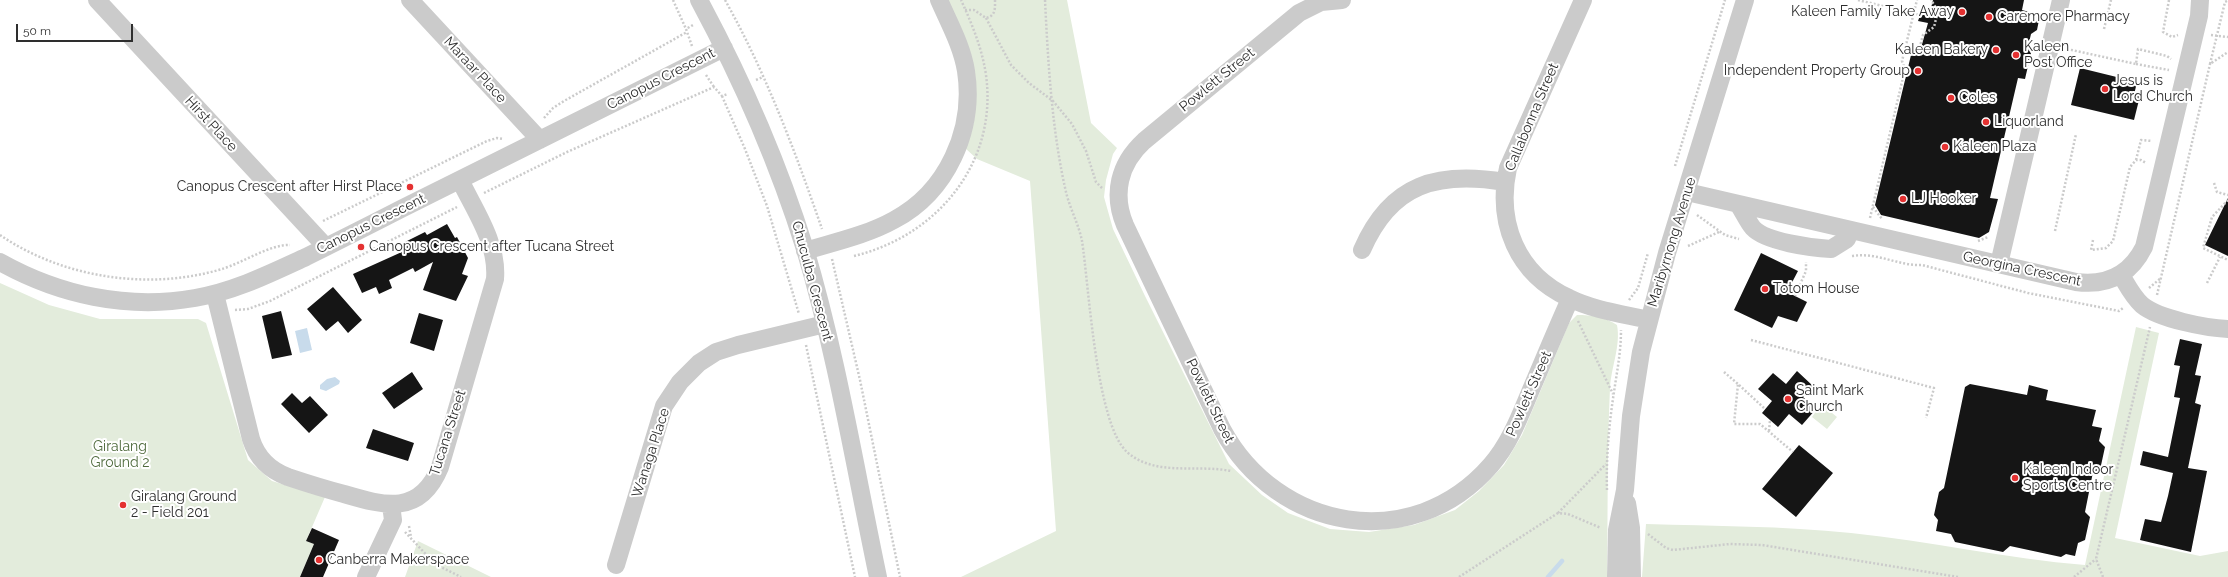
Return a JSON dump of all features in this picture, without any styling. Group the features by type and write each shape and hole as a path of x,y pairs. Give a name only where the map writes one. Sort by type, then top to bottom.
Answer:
{"street":[{"name":"Hirst Place","path":"97,0 326,247"},
{"name":"Maraar Place","path":"410,0 535,134"},
{"name":"Chuculba Crescent","path":"699,0 724,48 777,168 805,251 825,324 878,577"},
{"path":"805,251 866,232 896,220 922,201 942,177 959,144 968,102 967,81 962,55 939,0"},
{"name":"Powlett Street","path":"1342,0 1321,2 1299,13 1144,141 1130,156 1119,185 1119,206 1125,225 1222,429 1236,453 1252,472 1276,492 1311,510 1338,518 1366,521 1389,520 1406,517 1437,506 1466,488 1483,473 1501,452 1518,422 1569,301"},
{"name":"Callabonna Street","path":"1583,0 1513,155 1505,182 1504,208 1506,221 1518,252 1537,277 1569,301 1649,320"},
{"name":"Maribyrnong Avenue","path":"1624,572 1625,490 1631,416 1641,352 1687,192 1746,0"},
{"path":"1999,264 2061,0"},
{"name":"Georgina Crescent","path":"1687,192 2086,284 2104,282 2121,275 2135,263 2144,247 2199,16 2200,0"},
{"name":"Canopus Crescent","path":"0,262 54,287 104,299 149,303 171,302 215,294 255,281 326,247 460,180 535,134 724,48"},
{"path":"1362,250 1368,237 1383,214 1392,204 1415,189 1428,183 1455,177 1505,182"},
{"name":"Tucana Street","path":"215,294 251,439 254,448 264,463 279,474 373,503 392,513 418,496 428,487 436,475 493,289 496,268 492,247 460,180"},
{"path":"1738,204 1754,228 1763,235 1789,242 1831,249 1847,239 1850,230"},
{"path":"2121,275 2136,299 2153,312 2212,327 2228,329"},
{"name":"Wanaga Place","path":"616,565 664,406 680,382 699,363 716,352 738,345 825,324"},
{"path":"366,577 392,513"}],"path":[{"path":"535,134 564,101 686,30 673,0"},
{"path":"986,18 994,13 995,0"},
{"path":"1045,0 1047,45 1053,101 1066,193 1082,239 1099,378 1113,431 1125,451 1136,460 1156,467 1219,468 1252,472"},
{"path":"1674,167 1725,0"},
{"path":"1858,0 1920,15"},
{"path":"1870,217 1905,69 1902,61 1918,0"},
{"path":"1904,54 1920,46 1923,35 1934,27 1938,11 1931,0"},
{"path":"2104,29 2111,0"},
{"path":"2103,577 2096,559 2210,64 2225,2 2227,1"},
{"path":"947,18 970,9 986,18 1011,65 1028,83 1053,101 1072,124 1086,151 1096,182 1105,190"},
{"path":"2050,46 2172,71 2174,66"},
{"path":"2136,64 2138,49 2168,56 2173,61"},
{"path":"2210,64 2228,52"},
{"path":"2055,231 2076,134"},
{"path":"0,234 34,255 62,265 103,276 149,280 191,276 221,269 277,247 294,246 316,224 487,141 497,138 506,140"},
{"path":"2093,240 2091,250 2106,248 2113,241 2130,167 2136,160 2141,140 2151,142 2156,138"},
{"path":"2136,160 2145,162 2149,170 2148,176 2161,179"},
{"path":"2214,183 2217,192 2228,195"},
{"path":"2228,200 2212,218 2202,248 2228,260"},
{"path":"1873,207 1880,218 1887,220"},
{"path":"1697,215 1719,232 1725,235 1747,240"},
{"path":"1688,246 1719,232"},
{"path":"1972,240 1980,242 1992,235"},
{"path":"1685,253 1690,240"},
{"path":"1638,288 1649,250"},
{"path":"1848,257 1861,255 1890,258 2028,293 2119,311 2161,278"},
{"path":"2207,283 2220,257"},
{"path":"1795,296 1806,271 1805,258"},
{"path":"1569,301 1613,395"},
{"path":"1624,302 1629,301"},
{"path":"1751,340 1934,388 1926,418"},
{"path":"1724,372 1764,408"},
{"path":"1738,384 1734,424 1760,424 1793,452"},
{"path":"1769,432 1770,420"},
{"path":"1459,577 1558,513 1607,464"},
{"path":"392,513 435,564 462,577"},
{"path":"1558,513 1568,514 1602,529 1624,529 1647,533 1666,548 1674,550 1730,544 1762,545 1958,577"},
{"path":"2074,577 2096,559"}],"green space":[{"path":"948,0 1067,0 1091,123 1117,148 1113,154 1106,180 1104,197 1113,229 1229,464 1262,495 1288,513 1330,529 1369,532 1414,525 1455,510 1479,491 1504,465 1522,435 1569,323 1577,315 1582,315 1603,318 1617,325 1618,340 1610,388 1609,412 1607,577 961,577 1056,531 1030,181 977,159 965,148 973,125 976,109 976,93 971,60 961,29"},
{"name":"Giralang Ground 2","path":"0,283 49,305 100,319 198,319 206,323 248,460 272,481 325,497 306,541 314,544 300,577 0,577"},
{"path":"2136,327 2159,333 2115,538 2200,556 2228,551 2228,577 1642,577 1646,524 1774,528 1851,533 1881,536 2027,559 2085,565"},
{"path":"1821,404 1837,417 1827,429 1812,417"},
{"path":"418,541 491,577 405,577"}],"water":[{"path":"307,328 312,350 300,353 295,331"},
{"path":"335,377 340,381 339,384 326,391 320,389 320,385 327,379"}],"building":[{"name":"Kaleen Plaza","path":"1933,0 2024,0 2022,10 2040,15 2037,30 2031,34 2028,47 2031,53 2025,79 2018,78 1990,198 1998,199 1989,232 1979,238 1881,215 1875,205 1911,55 1921,48 1928,23 1918,21 1922,10 1930,12"},
{"name":"Jesus is Lord Church","path":"2080,68 2137,82 2134,95 2140,96 2134,120 2071,105"},
{"path":"2228,198 2228,256 2205,245"},
{"path":"447,224 455,238 457,237 468,258 462,274 468,276 456,301 423,290 433,262 415,272 413,268 389,280 392,288 379,294 376,287 362,293 353,274 404,251 401,244 425,232 427,235"},
{"path":"1761,253 1798,271 1787,292 1807,302 1797,322 1778,316 1772,328 1734,310"},
{"path":"333,287 362,320 348,333 338,321 326,331 307,309"},
{"path":"281,311 292,355 272,359 262,316"},
{"path":"419,313 443,320 434,351 410,343"},
{"path":"2180,339 2202,344 2195,375 2201,376 2195,403 2201,405 2188,468 2207,471 2191,552 2140,540 2145,519 2161,522 2173,473 2140,465 2143,451 2168,457 2180,398 2174,397 2180,366 2174,365"},
{"name":"Saint Mark Church","path":"1797,371 1813,386 1803,397 1816,409 1802,425 1789,414 1778,427 1762,413 1772,401 1758,389 1773,373 1786,384"},
{"path":"412,372 423,389 394,409 382,393"},
{"path":"1970,384 2027,395 2029,385 2048,390 2046,400 2096,410 2092,426 2102,428 2099,441 2105,447 2100,470 2093,472 2085,512 2090,517 2085,540 2078,543 2075,556 2066,554 2061,557 2010,546 2003,552 1955,542 1951,534 1936,531 1938,520 1934,515 1939,492 1944,488 1965,387"},
{"path":"292,393 302,403 310,396 328,415 309,433 281,404"},
{"path":"373,429 414,443 408,461 366,448"},
{"path":"1799,445 1833,473 1796,517 1762,489"},
{"name":"Canberra Makerspace","path":"312,528 339,540 323,577 300,577 314,544 306,541"}],"waterway":[{"path":"1548,577 1562,561"}],"place":[{"name":"Kaleen Family Take Away","path":"1962,12"},
{"name":"Caremore Pharmacy","path":"1989,17"},
{"name":"Kaleen Bakery","path":"1996,50"},
{"name":"Kaleen Post Office","path":"2016,55"},
{"name":"Independent Property Group","path":"1918,71"},
{"name":"Jesus is Lord Church","path":"2105,89"},
{"name":"Coles","path":"1951,98"},
{"name":"Liquorland","path":"1986,122"},
{"name":"Kaleen Plaza","path":"1945,147"},
{"name":"Canopus Crescent after Hirst Place","path":"410,187"},
{"name":"LJ Hooker","path":"1903,199"},
{"name":"Canopus Crescent after Tucana Street","path":"361,247"},
{"name":"Totom House","path":"1765,289"},
{"name":"Saint Mark Church","path":"1788,399"},
{"name":"Kaleen Indoor Sports Centre","path":"2015,478"},
{"name":"Giralang Ground 2 - Field 201","path":"123,505"},
{"name":"Canberra Makerspace","path":"319,560"}]}
